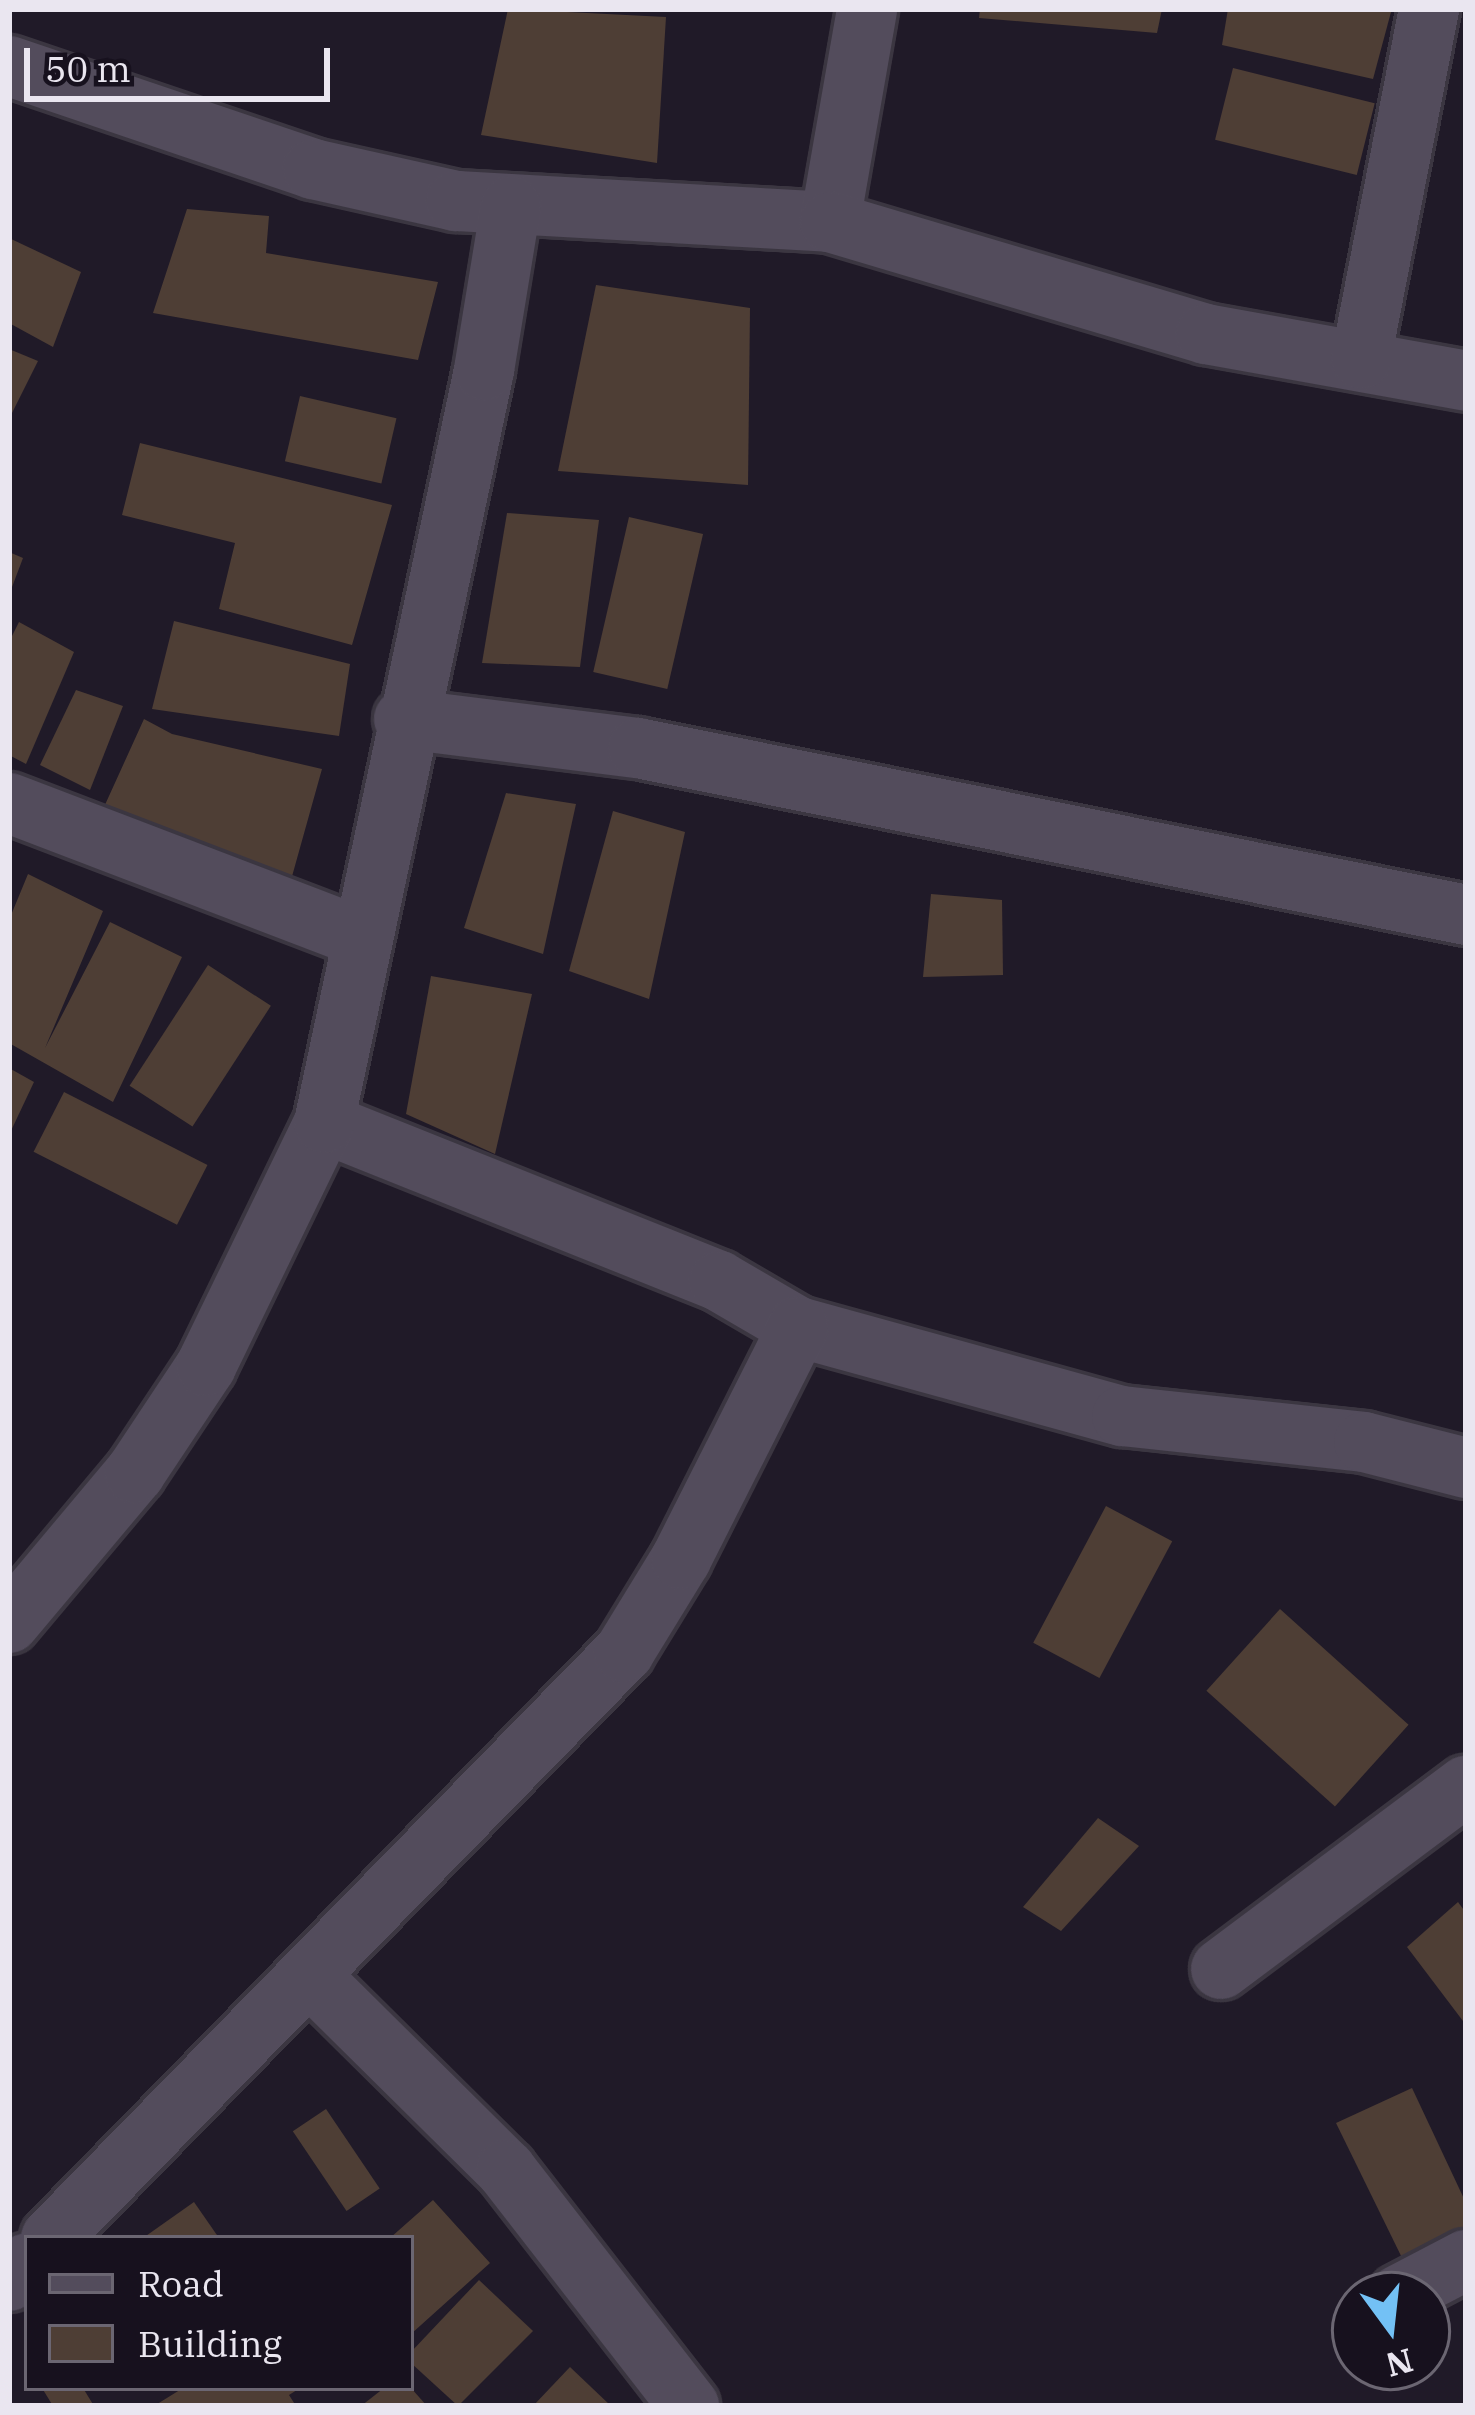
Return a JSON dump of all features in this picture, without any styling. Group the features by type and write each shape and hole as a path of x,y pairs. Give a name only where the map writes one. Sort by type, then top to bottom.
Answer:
{"street":[{"path":"830,222 867,9"},
{"path":"1360,359 1430,9"},
{"path":"9,66 313,169 455,201 511,206 631,205 830,222 1206,334 1466,381"},
{"path":"9,1623 135,1473 206,1366 324,1123 404,719 484,370 511,206"},
{"path":"404,719 638,748 1466,916"},
{"path":"9,803 358,936"},
{"path":"324,1123 719,1281 798,1328 1122,1416 1364,1442 1466,1468"},
{"path":"54,2235 624,1652 681,1559 798,1328"},
{"path":"1221,1969 1466,1786"},
{"path":"310,1976 506,2170 688,2406"}],"building":[{"path":"508,9 666,17 657,163 481,135"},
{"path":"980,9 1162,9 1157,33 979,18"},
{"path":"1228,9 1391,12 1373,79 1222,45"},
{"path":"1233,68 1375,103 1357,175 1215,140"},
{"path":"187,209 269,216 266,253 438,282 418,360 153,313"},
{"path":"9,238 81,272 53,347 9,323"},
{"path":"596,285 750,308 748,485 558,471"},
{"path":"9,349 38,361 9,419"},
{"path":"300,396 396,418 381,484 285,461"},
{"path":"140,443 392,505 352,645 219,609 235,543 122,515"},
{"path":"507,513 599,520 580,667 482,663"},
{"path":"629,517 703,534 667,689 593,672"},
{"path":"9,552 23,558 9,595"},
{"path":"174,621 350,664 339,736 152,709"},
{"path":"19,622 74,652 26,764 9,755 9,642"},
{"path":"76,690 123,706 90,790 40,765"},
{"path":"144,719 172,734 322,769 291,880 99,818"},
{"path":"506,793 576,804 543,954 464,928"},
{"path":"613,811 685,832 649,999 569,971"},
{"path":"28,874 103,911 45,1048 110,922 182,957 113,1102 9,1043 9,920"},
{"path":"931,894 1002,900 1003,975 923,977"},
{"path":"208,965 271,1006 192,1127 130,1086"},
{"path":"431,976 532,994 495,1154 406,1114"},
{"path":"9,1068 34,1082 9,1135"},
{"path":"64,1092 207,1165 177,1225 34,1152"},
{"path":"1106,1506 1172,1541 1099,1678 1033,1643"},
{"path":"1280,1609 1409,1725 1335,1807 1206,1691"},
{"path":"1098,1818 1139,1846 1061,1931 1023,1907"},
{"path":"1458,1902 1466,1913 1466,2025 1407,1947"},
{"path":"1412,2088 1466,2203 1466,2243 1406,2266 1336,2123"},
{"path":"326,2109 380,2189 347,2211 293,2131"},
{"path":"433,2200 490,2263 414,2331 414,2235 393,2235"},
{"path":"194,2202 217,2235 147,2235"},
{"path":"479,2280 533,2331 458,2406 414,2366 414,2349"},
{"path":"570,2367 611,2406 533,2406"},
{"path":"44,2391 85,2391 94,2406 53,2406"},
{"path":"178,2391 295,2391 289,2395 296,2406 154,2406"},
{"path":"380,2391 414,2391 427,2406 361,2406"}]}
